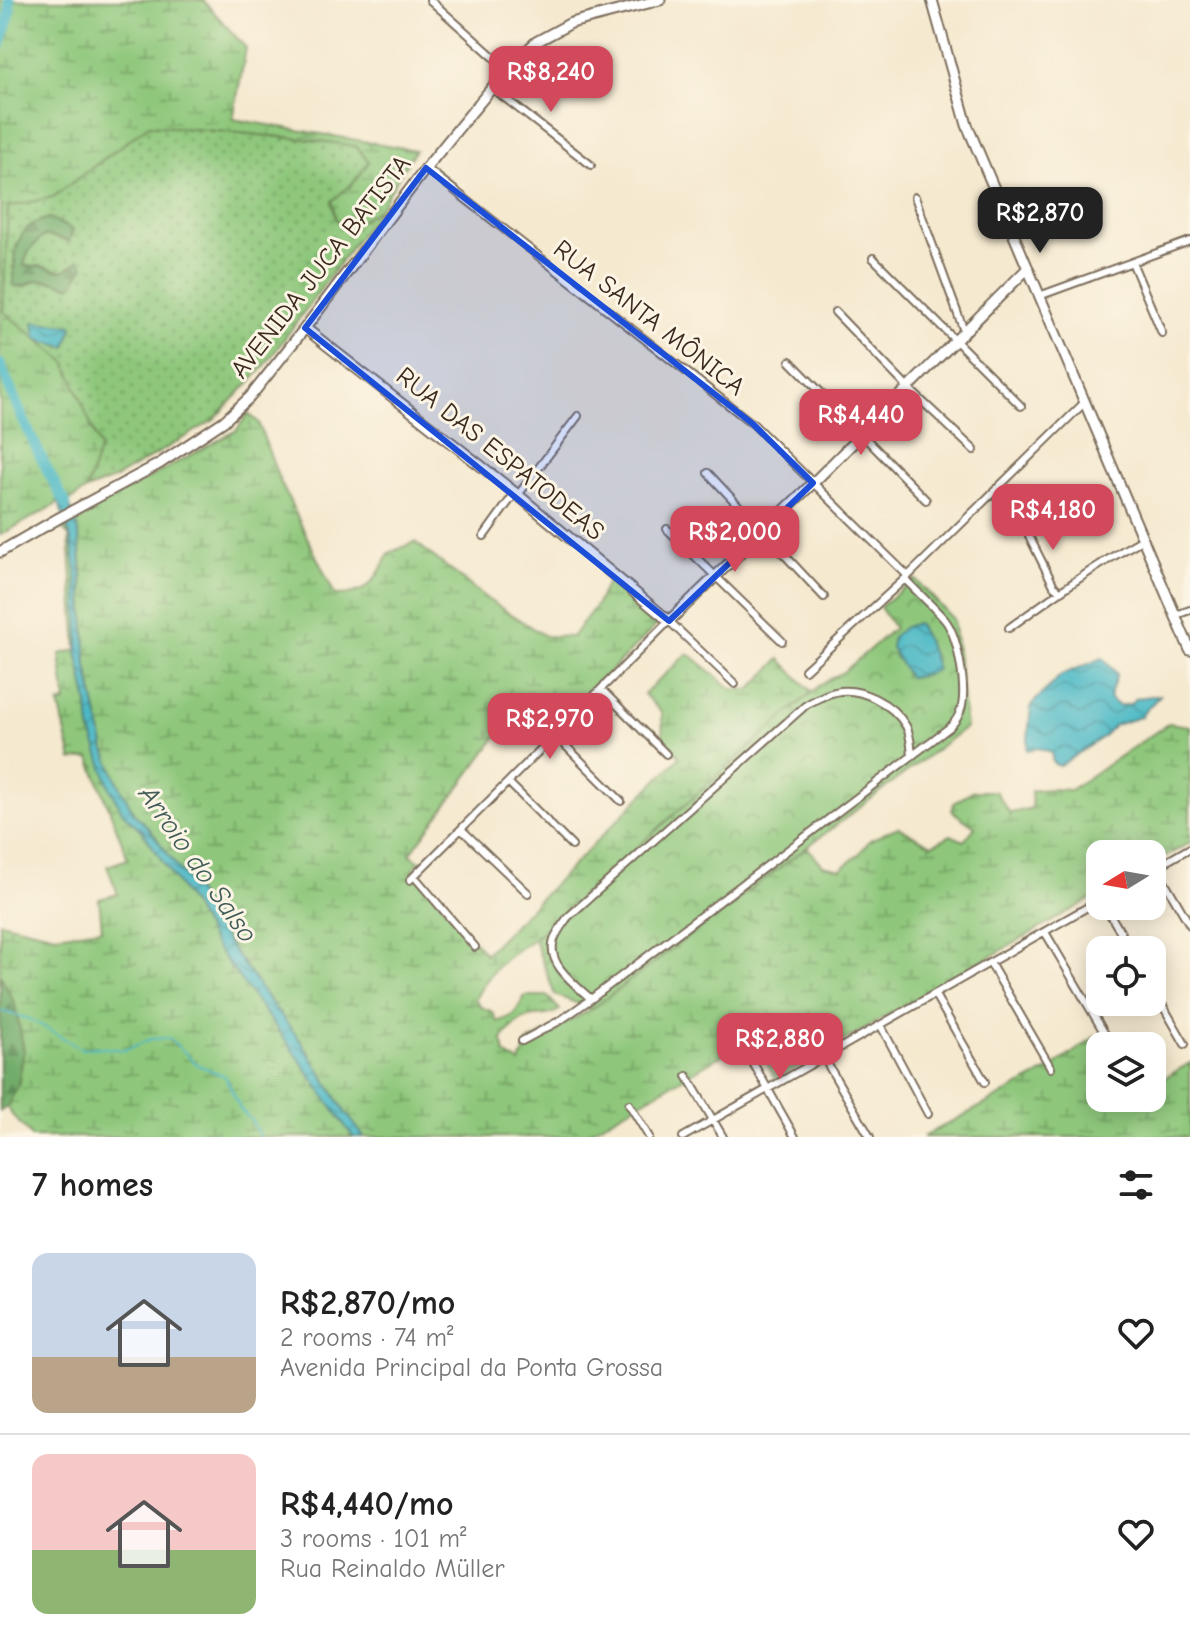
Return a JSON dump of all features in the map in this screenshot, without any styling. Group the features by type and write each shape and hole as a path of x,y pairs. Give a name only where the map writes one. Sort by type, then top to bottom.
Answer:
{"main road":[{"name":"AVENIDA JUCA BATISTA","path":"0,552 159,464 224,421 250,397 426,168 507,69 536,42 571,23 628,4 660,0"},
{"path":"932,0 967,125 1143,539 1181,620 1190,650"},
{"path":"669,621 813,483 1028,268"},
{"name":"RUA DAS ESPATODEAS","path":"305,328 516,494 669,621"}],"street":[{"path":"430,0 507,69"},
{"path":"492,88 591,165"},
{"name":"RUA SANTA MÔNICA","path":"426,168 753,424 945,620 951,630 962,684 963,703 958,719 950,727 591,999 522,1041"},
{"path":"915,197 964,331"},
{"path":"1039,296 1190,241"},
{"path":"873,258 1021,406"},
{"path":"1132,262 1162,333"},
{"path":"835,312 907,387 974,450"},
{"path":"790,361 926,500"},
{"path":"805,670 907,578 1085,402"},
{"path":"484,536 578,416"},
{"path":"708,473 824,597"},
{"path":"1054,516 1032,529 1029,536 1054,586 1060,591"},
{"path":"667,529 782,641"},
{"path":"1009,628 1060,591 1143,539"},
{"path":"1181,620 1190,610"},
{"path":"475,947 412,878 669,621"},
{"name":"RUA DAS ESPATODEAS","path":"669,621 735,684"},
{"path":"602,690 666,754"},
{"path":"591,999 560,969 554,958 553,942 568,917 806,705 836,691 862,693 885,706 905,725 910,735 912,756"},
{"path":"555,735 621,801"},
{"path":"508,782 572,846"},
{"path":"461,829 528,893"},
{"path":"1166,861 1190,848"},
{"path":"1166,887 1190,925"},
{"path":"683,1137 1086,908"},
{"path":"1045,932 1104,1032"},
{"path":"990,963 1051,1068"},
{"path":"935,995 985,1082"},
{"path":"1166,1011 1185,1044"},
{"path":"881,1026 928,1114"},
{"path":"740,1040 795,1137"},
{"path":"824,1058 870,1137"},
{"path":"687,1076 723,1137"},
{"path":"631,1107 649,1137"}],"highlighted area":[{"path":"426,168 753,424 813,483 669,621 305,328"}],"green space":[{"path":"0,0 203,0 246,48 233,119 415,150 379,209 355,223 336,220 332,201 354,182 369,162 356,146 149,125 53,197 8,207 3,311 66,362 100,448 86,490 68,502 64,493 57,491 58,502 54,506 0,535"},
{"path":"148,125 356,146 369,162 354,182 333,201 355,223 379,209 263,368 214,420 114,479 86,490 99,448 3,311 8,207 53,197","holes":["49,218 69,241 45,235 27,256 24,266 40,266 57,272 68,270 55,282 37,280 24,287 14,286 17,244"]},
{"path":"49,218 73,230 69,241 45,235 31,248 24,266 63,271 79,260 84,266 71,287 44,280 14,286 16,253 21,237 31,225"},
{"path":"248,413 258,422 279,479 335,595 356,593 363,589 375,578 389,553 415,542 487,599 545,636 572,637 597,604 608,580 660,622 560,721 530,692 410,854 420,861 413,870 485,954 680,757 663,739 662,713 644,694 688,653 732,689 750,690 780,659 812,692 494,971 475,999 481,1007 493,1012 497,1022 514,1015 525,996 547,996 560,1010 524,1019 502,1039 505,1054 520,1063 528,1042 592,1009 807,847 823,865 841,869 870,840 898,827 932,845 951,835 964,841 975,827 952,811 954,803 973,791 995,791 1010,813 1032,808 1031,791 1070,790 1169,723 1190,726 1190,843 1166,856 1166,840 1086,840 1086,902 775,1080 755,1036 580,1137 364,1137 303,1044 225,939 214,917 148,827 134,814 105,750 87,666 76,520 237,430"},
{"path":"64,521 69,535 73,549 76,565 79,641 77,651 90,728 123,813 143,832 213,943 353,1137 31,1137 7,1107 18,1086 24,1050 15,1004 0,974 0,922 55,935 102,929 99,899 118,894 107,866 128,859 90,758 72,760 59,704 66,702 60,654 77,650 69,536 59,525"},
{"path":"915,579 953,619 966,727 592,1009 555,995 534,939 821,684 845,671 894,628 880,607"},
{"path":"0,974 15,1004 24,1050 18,1086 7,1107 0,1111"},
{"path":"1086,1043 1086,1112 1166,1112 1166,1077 1190,1063 1190,1137 923,1137 1049,1070"}],"water":[{"path":"34,322 72,325 66,347 36,337"},
{"path":"57,491 64,492 76,520 87,666 105,750 117,780 134,814 148,827 214,917 225,939 303,1044 364,1137 353,1137 213,943 195,910 143,832 123,813 110,788 90,728 77,651 75,565 70,534"},
{"path":"917,623 937,669 908,677 891,647 893,636"},
{"path":"1103,658 1117,674 1109,698 1119,706 1130,704 1136,698 1160,695 1140,717 1115,725 1103,737 1059,766 1053,763 1051,752 1038,748 1027,750 1031,705 1061,675"}],"waterway":[{"name":"Arroio do Salso","path":"0,46 10,12 9,0"},
{"name":"Arroio do Salso","path":"0,364 30,435 66,504"},
{"path":"0,1011 30,1019 82,1049 125,1050 151,1039 169,1038 198,1065 225,1076 241,1110 252,1121 260,1137"}]}
